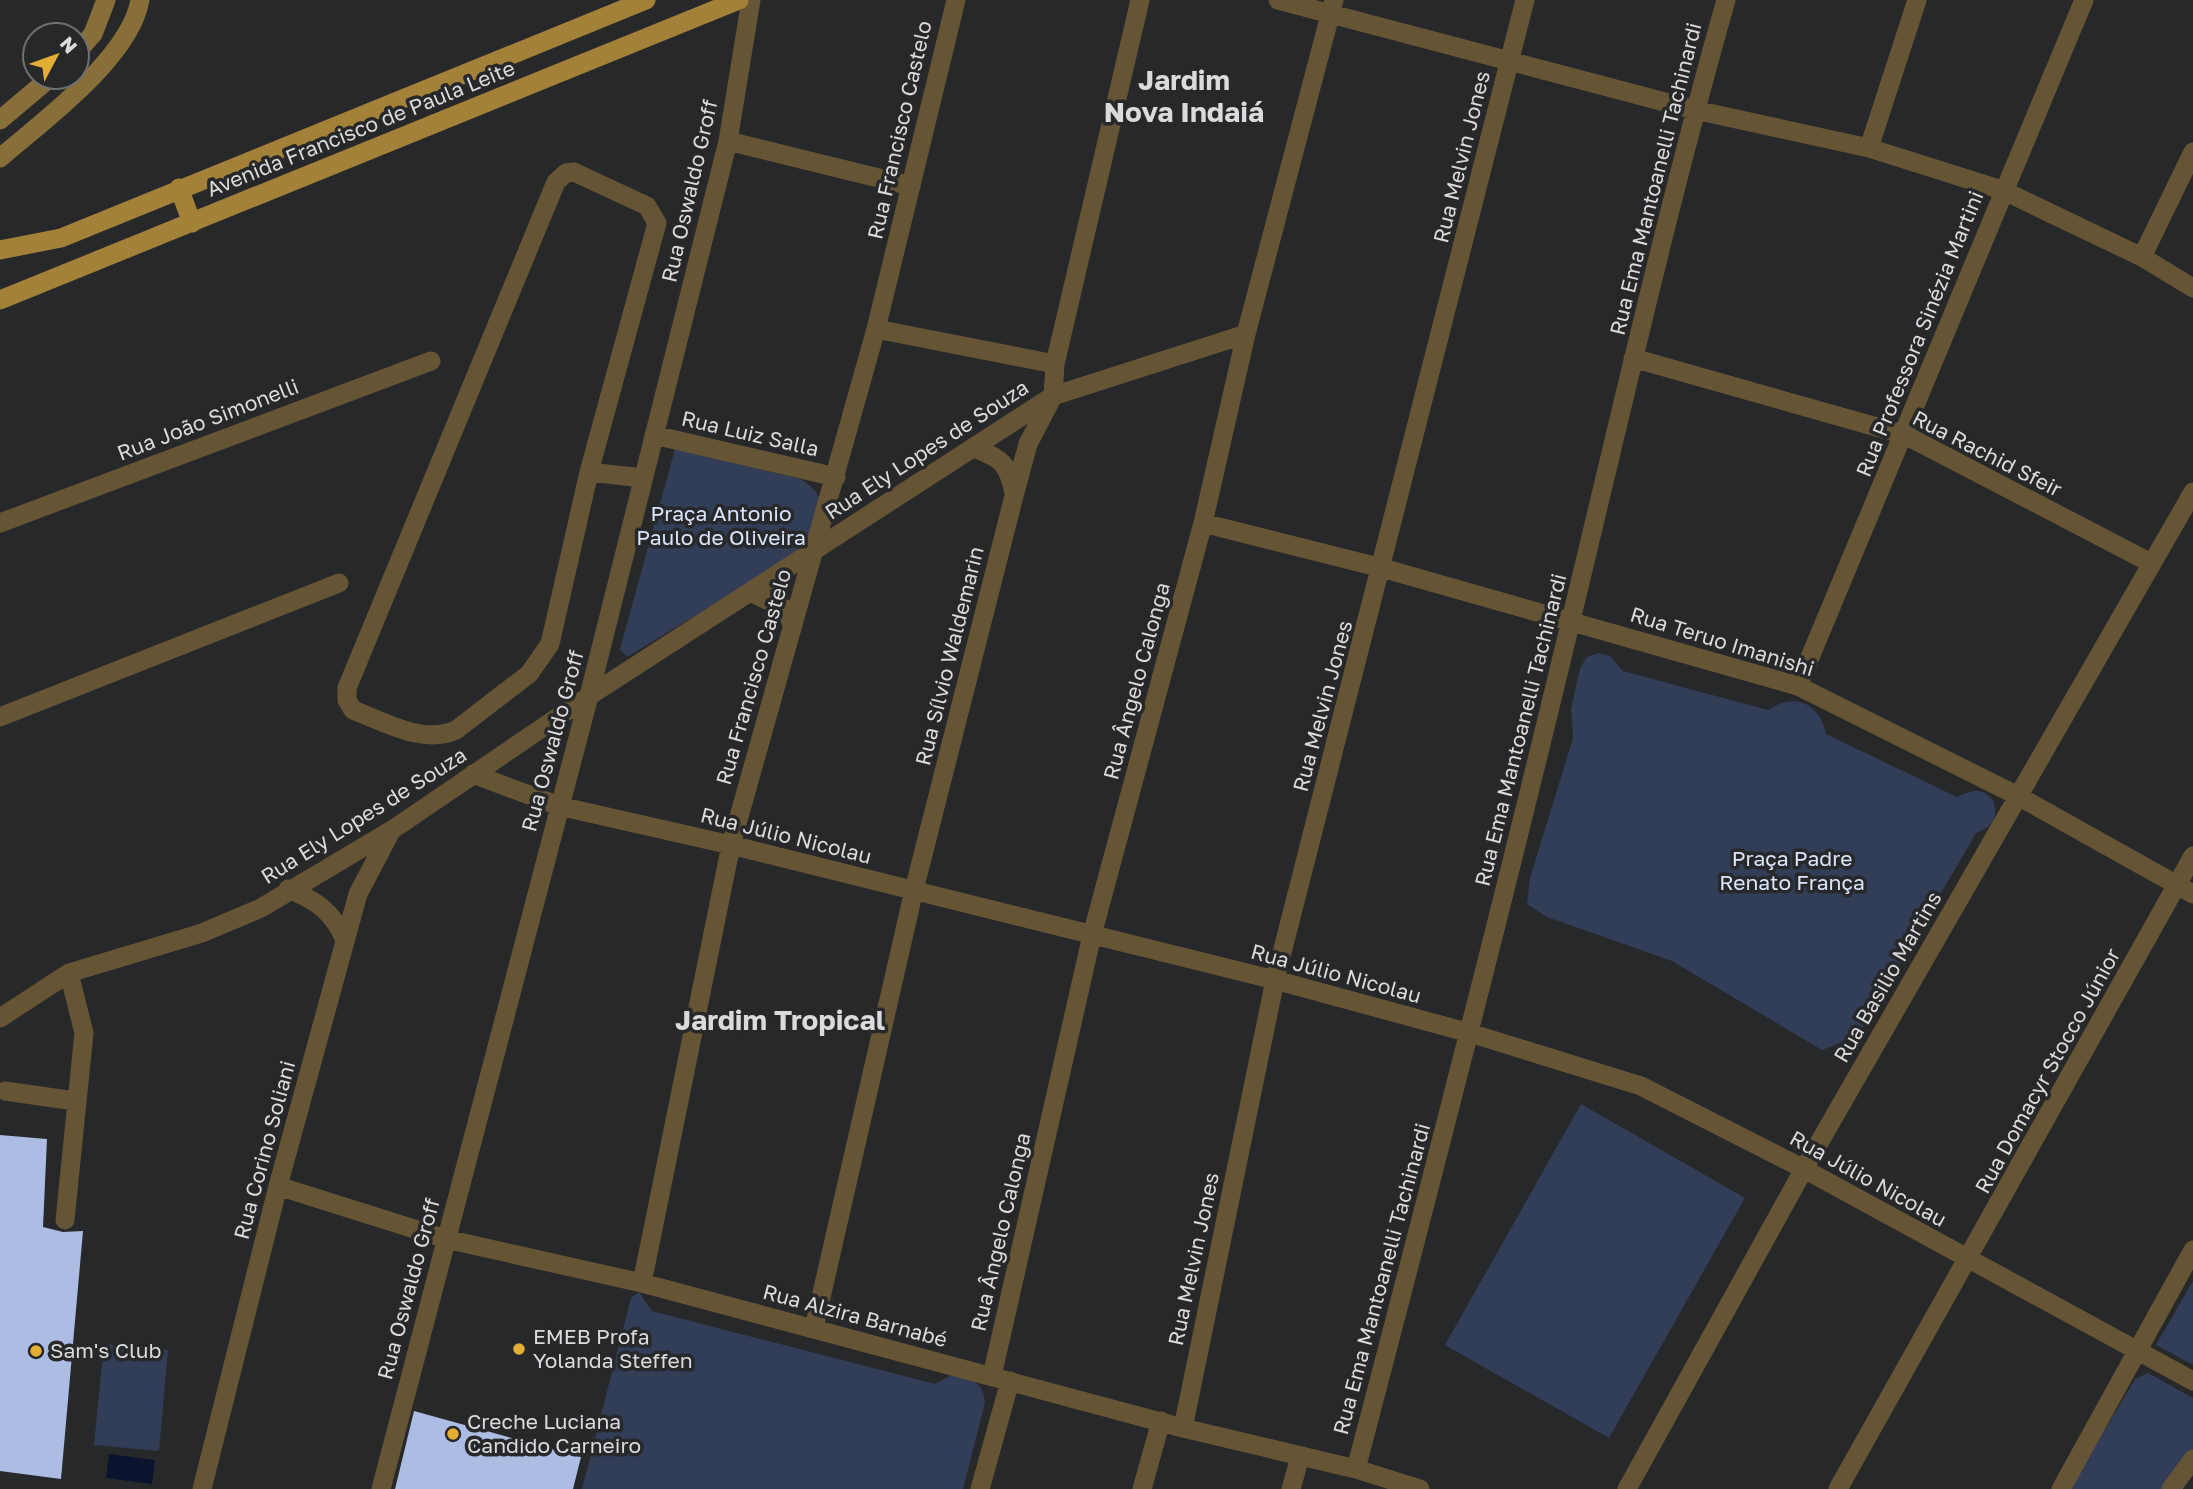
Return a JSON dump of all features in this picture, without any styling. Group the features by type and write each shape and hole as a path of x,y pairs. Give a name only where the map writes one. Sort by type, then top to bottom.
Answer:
{"main road":[{"path":"91,36 106,0"},
{"path":"0,158 87,83 124,38 140,0"},
{"name":"Avenida Francisco de Paula Leite","path":"0,300 739,0"},
{"name":"Avenida Francisco de Paula Leite","path":"0,250 61,238 640,1"},
{"path":"0,120 34,91"},
{"path":"180,188 192,223"}],"street":[{"name":"Rua Oswaldo Groff","path":"380,1489 589,696 728,141 751,0"},
{"name":"Rua Sílvio Waldemarin","path":"814,1328 914,891 1014,496 1028,443 1053,396 1055,365 1140,0"},
{"path":"1278,0 1332,6 1509,61 1695,110 1869,148 2002,190 2142,257 2193,288"},
{"name":"Rua Melvin Jones","path":"1183,1428 1275,980 1525,0"},
{"name":"Rua Ema Mantoanelli Tachinardi","path":"1356,1469 1470,1034 1633,358 1695,110 1726,0"},
{"path":"1869,148 1917,0"},
{"name":"Rua Professora Sinézia Martini","path":"1798,685 1905,435 2002,190 2084,0"},
{"name":"Rua Francisco Castelo","path":"642,1283 731,845 876,329 954,3"},
{"name":"Rua Ângelo Calonga","path":"980,1489 1092,934 1203,523 1246,334 1332,6"},
{"path":"728,141 911,186"},
{"path":"2142,257 2193,152"},
{"path":"574,172 647,206 657,223 589,472 551,644 529,674 456,730 442,737 427,737 354,710 347,700 346,688 556,182 566,173 574,172"},
{"path":"876,329 1055,365"},
{"name":"Rua Ely Lopes de Souza","path":"0,1018 69,973 202,933 261,908 288,889 392,830 589,696 1053,396 1246,334"},
{"name":"Rua Rachid Sfeir","path":"1633,358 1905,435 2151,563"},
{"name":"Rua João Simonelli","path":"0,523 431,361"},
{"name":"Rua Luiz Salla","path":"654,435 836,477"},
{"path":"974,448 995,456 1009,470 1014,496"},
{"path":"589,472 643,478"},
{"name":"Rua Basilio Martins","path":"1627,1489 1804,1169 2193,492"},
{"name":"Rua Teruo Imanishi","path":"1203,523 1382,568 1798,685 2018,796 2185,889"},
{"path":"0,717 339,583"},
{"path":"752,593 786,609 792,625"},
{"name":"Rua Júlio Nicolau","path":"473,774 559,806 731,845 1275,980 1470,1034 1641,1086 1804,1169 2193,1381"},
{"name":"Rua Corino Soliani","path":"202,1489 278,1186 358,894 392,830"},
{"name":"Rua Domacyr Stocco Júnior","path":"1838,1489 2185,889 2193,856"},
{"path":"288,889 323,907 336,919 345,940"},
{"path":"65,1220 84,1033 69,973"},
{"path":"5,1091 75,1101"},
{"name":"Rua Alzira Barnabé","path":"278,1186 446,1239 642,1283 1183,1428 1356,1469 1420,1489"},
{"path":"2061,1489 2193,1250"},
{"path":"1142,1489 1161,1421"},
{"path":"1291,1489 1300,1457"},
{"path":"2171,1489 2193,1459"}],"green space":[{"name":"Praça Antonio Paulo de Oliveira","path":"675,449 801,479 814,489 820,499 807,548 627,657 620,649"},
{"name":"Praça Padre Renato França","path":"1598,653 1610,656 1623,671 1768,710 1787,702 1804,704 1818,715 1826,734 1957,797 1980,791 1993,800 1993,821 1976,833 1858,1036 1822,1050 1672,961 1547,917 1527,904 1530,878 1573,738 1571,709 1580,668 1587,657"},
{"path":"1581,1104 1745,1198 1609,1438 1445,1345"},
{"path":"2193,1281 2193,1365 2156,1345"},
{"path":"639,1292 652,1311 935,1384 956,1373 972,1380 980,1386 985,1403 963,1489 582,1489 631,1298"},
{"path":"104,1344 168,1350 159,1451 94,1445"},
{"path":"2148,1373 2193,1398 2193,1450 2164,1489 2070,1489 2135,1379"}],"shaded area":[{"path":"109,1454 155,1460 152,1484 106,1478"}],"building":[{"name":"Sam's Club","path":"0,1135 47,1139 43,1227 63,1232 83,1231 61,1479 0,1471"},
{"name":"Creche Luciana Candido Carneiro","path":"414,1411 581,1457 573,1489 395,1489"}],"place":[{"name":"EMEB Profª Yolanda Steffen","path":"519,1349"},
{"name":"Sam's Club","path":"36,1351"},
{"name":"Creche Luciana Candido Carneiro","path":"453,1434"}],"district":[{"name":"Jardim Nova Indaiá","path":"1184,96"},
{"name":"Jardim Tropical","path":"780,1020"}]}
